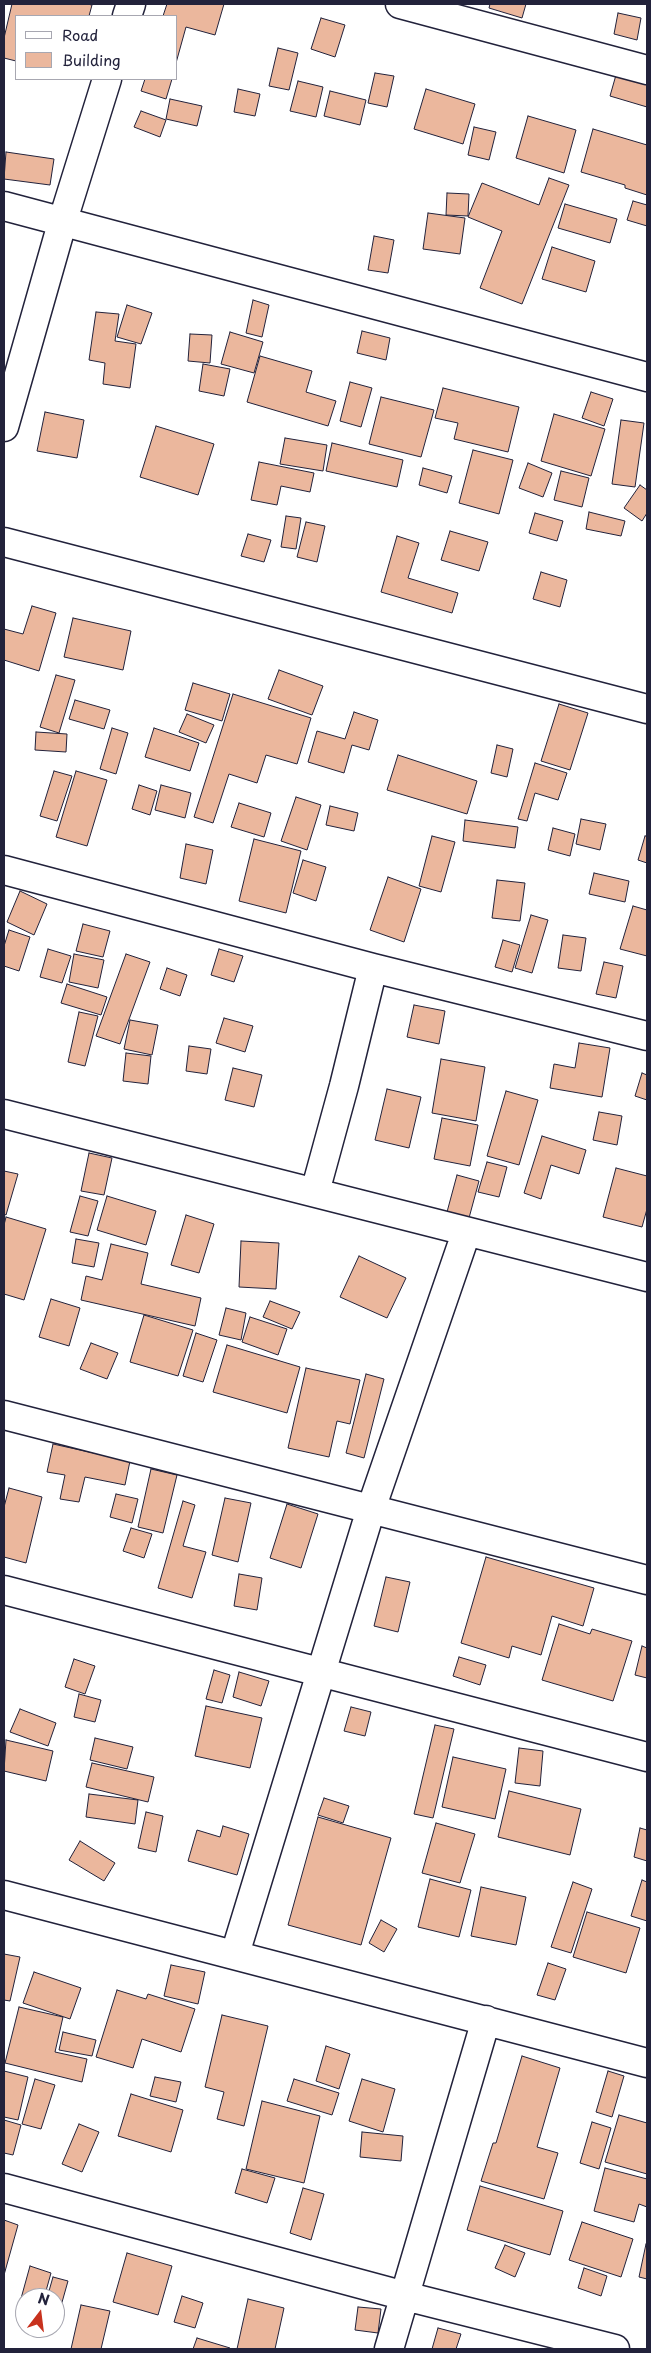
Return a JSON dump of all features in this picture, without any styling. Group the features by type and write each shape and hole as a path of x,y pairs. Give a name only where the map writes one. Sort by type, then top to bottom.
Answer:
{"street":[{"path":"400,4 647,70"},
{"path":"4,427 63,220 107,80"},
{"path":"4,206 63,220 647,377"},
{"path":"4,542 647,709"},
{"path":"4,870 372,968 647,1036"},
{"path":"315,1192 372,968"},
{"path":"4,1114 647,1277"},
{"path":"235,1954 371,1509 466,1232"},
{"path":"4,1415 647,1580"},
{"path":"4,1590 647,1757"},
{"path":"4,1894 647,2063"},
{"path":"388,2349 486,2020"},
{"path":"4,2188 405,2296 615,2349"}],"building":[{"path":"12,4 92,5 89,15 15,15 15,61 4,58 4,38"},
{"path":"167,4 224,4 215,35 186,27 178,56 178,15 163,15"},
{"path":"490,4 526,4 522,18 489,8"},
{"path":"618,13 641,18 637,40 614,34"},
{"path":"321,18 345,25 335,57 311,49"},
{"path":"278,48 298,53 289,90 269,86"},
{"path":"375,73 394,76 387,107 368,103"},
{"path":"616,75 647,84 647,107 610,96"},
{"path":"145,80 172,80 166,99 141,91"},
{"path":"298,81 323,87 316,117 290,111"},
{"path":"238,89 260,94 255,116 234,112"},
{"path":"426,89 475,104 463,144 414,129"},
{"path":"330,91 366,100 360,125 324,116"},
{"path":"170,99 202,106 197,126 166,119"},
{"path":"141,111 166,120 160,137 134,127"},
{"path":"528,116 576,130 564,173 516,158"},
{"path":"474,127 496,132 489,160 468,155"},
{"path":"593,129 647,145 647,195 625,188 625,185 581,172"},
{"path":"6,152 54,159 50,185 4,179"},
{"path":"549,178 569,185 522,304 480,288 502,231 468,217 482,183 539,205"},
{"path":"447,193 469,194 468,216 446,215"},
{"path":"633,201 647,205 647,226 627,220"},
{"path":"565,204 617,219 610,243 558,228"},
{"path":"428,213 465,218 460,254 423,249"},
{"path":"374,236 394,240 388,273 368,270"},
{"path":"552,247 595,261 586,292 542,279"},
{"path":"253,300 269,305 262,337 246,333"},
{"path":"127,305 152,313 141,344 117,337"},
{"path":"96,312 119,314 115,341 136,344 130,388 103,384 105,363 89,360"},
{"path":"362,331 390,338 386,360 357,353"},
{"path":"230,332 263,342 254,373 221,364"},
{"path":"190,334 212,335 210,363 188,361"},
{"path":"260,356 312,371 306,392 336,401 328,426 247,402"},
{"path":"203,364 230,369 224,396 199,391"},
{"path":"350,382 372,388 361,427 340,421"},
{"path":"443,388 519,407 508,452 454,439 458,423 435,418"},
{"path":"591,392 613,399 604,426 582,418"},
{"path":"381,397 434,410 421,457 369,444"},
{"path":"45,412 84,420 77,458 37,451"},
{"path":"554,414 605,429 591,476 541,461"},
{"path":"621,420 644,423 635,487 612,484"},
{"path":"156,426 214,444 198,495 140,477"},
{"path":"285,438 327,445 323,471 280,464"},
{"path":"332,443 403,460 397,487 326,471"},
{"path":"473,450 513,460 499,514 459,503"},
{"path":"259,462 314,473 310,492 281,486 277,505 251,500"},
{"path":"528,463 552,473 543,497 519,488"},
{"path":"423,468 452,476 447,493 419,485"},
{"path":"561,471 589,478 582,507 554,500"},
{"path":"640,485 647,490 647,513 642,521 624,508"},
{"path":"589,512 625,521 621,536 586,529"},
{"path":"535,513 563,521 557,541 529,533"},
{"path":"286,516 301,518 296,549 281,547"},
{"path":"306,522 325,526 317,562 297,557"},
{"path":"450,531 488,542 479,571 441,560"},
{"path":"248,534 271,540 264,562 241,556"},
{"path":"397,536 419,543 408,578 458,593 452,613 381,592"},
{"path":"541,572 567,580 560,607 533,599"},
{"path":"32,606 56,613 39,671 4,660 4,629 23,634"},
{"path":"73,618 131,631 123,670 64,657"},
{"path":"279,670 323,686 312,715 268,699"},
{"path":"56,675 75,680 59,733 40,727"},
{"path":"193,683 230,694 222,721 185,710"},
{"path":"233,694 311,718 297,764 266,755 257,783 229,774 213,823 194,817"},
{"path":"75,700 110,710 104,729 69,719"},
{"path":"559,704 588,713 570,770 541,761"},
{"path":"354,712 378,720 369,750 352,745 344,773 308,762 317,731 345,739"},
{"path":"187,714 214,725 206,743 179,732"},
{"path":"112,728 128,733 116,774 100,769"},
{"path":"154,728 199,743 190,771 145,757"},
{"path":"36,732 67,734 66,752 35,750"},
{"path":"497,745 513,749 507,777 491,773"},
{"path":"398,755 477,781 467,814 387,790"},
{"path":"535,763 567,773 558,800 535,793 527,821 518,819"},
{"path":"54,771 72,776 57,821 40,816"},
{"path":"76,771 107,780 87,846 56,837"},
{"path":"139,785 157,791 150,815 132,809"},
{"path":"161,785 191,793 185,818 155,810"},
{"path":"296,797 321,805 307,850 281,841"},
{"path":"239,803 271,813 264,837 231,827"},
{"path":"330,806 358,813 354,831 326,825"},
{"path":"581,819 606,824 600,850 576,844"},
{"path":"465,820 518,827 515,848 463,841"},
{"path":"553,828 575,834 570,856 548,850"},
{"path":"432,836 455,842 441,892 419,886"},
{"path":"645,836 647,836 647,863 638,860"},
{"path":"254,839 301,851 286,913 239,901"},
{"path":"186,844 213,850 206,884 180,878"},
{"path":"303,860 326,867 316,901 293,893"},
{"path":"594,873 629,881 625,902 589,894"},
{"path":"388,877 421,889 404,942 370,930"},
{"path":"497,880 525,883 520,921 492,918"},
{"path":"20,891 47,904 34,935 7,922"},
{"path":"633,906 647,910 647,956 620,949"},
{"path":"531,915 548,920 532,973 515,968"},
{"path":"83,924 110,931 103,957 76,951"},
{"path":"9,930 30,937 19,971 4,966 4,946"},
{"path":"563,935 586,938 581,971 558,968"},
{"path":"503,940 520,945 512,972 495,967"},
{"path":"48,949 71,956 62,983 40,977"},
{"path":"219,949 243,956 234,982 211,975"},
{"path":"74,954 104,960 98,988 69,982"},
{"path":"126,954 150,962 120,1044 96,1036"},
{"path":"604,962 623,966 616,998 596,994"},
{"path":"167,968 187,975 180,996 160,989"},
{"path":"67,984 107,997 101,1015 61,1003"},
{"path":"414,1005 445,1011 439,1044 407,1037"},
{"path":"79,1012 98,1016 85,1066 68,1062"},
{"path":"224,1018 253,1026 245,1052 216,1043"},
{"path":"130,1020 158,1025 152,1055 124,1049"},
{"path":"579,1043 610,1048 602,1097 550,1088 554,1064 575,1068"},
{"path":"189,1046 211,1049 207,1074 186,1071"},
{"path":"126,1053 151,1056 148,1084 123,1081"},
{"path":"441,1059 485,1067 476,1121 432,1113"},
{"path":"233,1068 262,1075 254,1107 225,1100"},
{"path":"642,1073 647,1075 647,1100 635,1096"},
{"path":"387,1089 421,1097 409,1148 375,1140"},
{"path":"506,1091 538,1100 519,1165 487,1156"},
{"path":"599,1112 622,1116 617,1145 593,1140"},
{"path":"442,1118 478,1125 470,1166 434,1159"},
{"path":"542,1136 586,1150 579,1174 551,1165 541,1199 524,1193"},
{"path":"89,1153 112,1158 104,1195 81,1191"},
{"path":"487,1162 507,1167 499,1197 478,1192"},
{"path":"616,1168 647,1176 647,1209 642,1227 603,1217"},
{"path":"4,1171 18,1174 6,1215 4,1214"},
{"path":"457,1175 479,1181 469,1218 447,1212"},
{"path":"80,1196 98,1201 88,1236 70,1232"},
{"path":"107,1196 156,1211 146,1245 97,1230"},
{"path":"186,1215 214,1224 199,1273 171,1265"},
{"path":"6,1217 46,1229 24,1300 4,1294 4,1225"},
{"path":"76,1239 99,1243 94,1267 72,1263"},
{"path":"241,1241 279,1243 276,1289 239,1287"},
{"path":"111,1244 148,1253 141,1284 201,1298 195,1326 81,1300 86,1276 102,1280"},
{"path":"359,1256 406,1278 387,1318 340,1297"},
{"path":"51,1299 80,1308 69,1346 39,1337"},
{"path":"270,1301 300,1312 292,1329 263,1317"},
{"path":"226,1308 246,1313 241,1340 219,1335"},
{"path":"144,1315 193,1330 178,1376 130,1362"},
{"path":"250,1317 287,1329 278,1355 242,1342"},
{"path":"196,1333 217,1340 203,1382 183,1376"},
{"path":"91,1343 118,1353 107,1379 80,1369"},
{"path":"227,1345 300,1367 287,1413 213,1392"},
{"path":"306,1368 360,1380 350,1424 337,1421 329,1457 288,1448"},
{"path":"366,1374 384,1379 364,1458 346,1453"},
{"path":"53,1444 130,1461 125,1485 85,1477 79,1502 60,1499 65,1475 47,1472"},
{"path":"151,1469 177,1475 163,1533 138,1527"},
{"path":"9,1488 42,1497 26,1563 4,1557 4,1507"},
{"path":"116,1494 138,1499 132,1523 110,1517"},
{"path":"225,1498 251,1503 238,1562 212,1555"},
{"path":"183,1501 195,1505 183,1546 206,1552 192,1598 158,1588"},
{"path":"287,1504 318,1514 301,1568 270,1558"},
{"path":"131,1528 152,1534 144,1558 123,1551"},
{"path":"486,1557 594,1588 583,1626 552,1616 541,1655 512,1646 509,1658 461,1643"},
{"path":"239,1574 262,1578 257,1610 234,1606"},
{"path":"386,1577 410,1582 398,1632 374,1626"},
{"path":"559,1624 590,1634 592,1629 632,1641 613,1701 542,1680"},
{"path":"642,1646 647,1648 647,1678 635,1675"},
{"path":"459,1657 486,1665 480,1685 453,1676"},
{"path":"74,1659 95,1666 85,1694 65,1687"},
{"path":"214,1670 230,1675 222,1703 206,1699"},
{"path":"239,1672 269,1681 261,1706 233,1697"},
{"path":"79,1694 101,1700 95,1722 74,1717"},
{"path":"206,1706 262,1718 250,1768 195,1756"},
{"path":"351,1707 371,1712 365,1736 344,1731"},
{"path":"20,1709 56,1723 48,1746 10,1732"},
{"path":"435,1725 454,1729 433,1818 414,1814"},
{"path":"95,1738 133,1747 127,1769 90,1760"},
{"path":"6,1740 53,1751 46,1781 4,1771"},
{"path":"519,1748 543,1751 540,1786 515,1783"},
{"path":"453,1757 506,1769 495,1819 442,1807"},
{"path":"92,1763 154,1777 148,1802 86,1787"},
{"path":"509,1791 581,1809 570,1855 498,1837"},
{"path":"89,1794 138,1800 135,1824 86,1817"},
{"path":"324,1798 349,1806 343,1823 318,1815"},
{"path":"146,1812 163,1816 156,1852 138,1848"},
{"path":"318,1817 391,1838 361,1945 288,1925"},
{"path":"436,1823 475,1834 460,1883 422,1873"},
{"path":"223,1826 249,1834 237,1875 188,1861 197,1830 220,1837"},
{"path":"640,1828 647,1830 647,1861 634,1857"},
{"path":"80,1841 115,1863 104,1881 69,1860"},
{"path":"430,1879 471,1890 459,1937 418,1927"},
{"path":"642,1880 647,1882 647,1921 631,1916"},
{"path":"573,1882 592,1889 571,1953 551,1947"},
{"path":"481,1887 526,1897 516,1945 471,1936"},
{"path":"587,1912 640,1928 626,1973 573,1957"},
{"path":"381,1920 397,1929 384,1952 369,1943"},
{"path":"4,1954 20,1957 10,2001 4,2000"},
{"path":"548,1963 566,1969 555,2000 537,1995"},
{"path":"171,1965 205,1972 198,2004 164,1996"},
{"path":"34,1972 81,1988 70,2019 23,2003"},
{"path":"117,1990 146,1999 148,1994 195,2009 181,2052 142,2039 133,2068 96,2057"},
{"path":"19,2007 63,2017 55,2052 87,2059 82,2082 5,2063"},
{"path":"222,2015 268,2026 244,2126 217,2119 224,2092 205,2087"},
{"path":"63,2032 96,2040 92,2056 59,2050"},
{"path":"326,2046 350,2054 339,2089 316,2081"},
{"path":"522,2056 560,2068 537,2147 558,2153 544,2199 481,2181 493,2143 496,2143"},
{"path":"4,2071 28,2077 18,2120 4,2117"},
{"path":"608,2071 624,2076 612,2117 596,2112"},
{"path":"155,2077 181,2082 176,2102 150,2096"},
{"path":"35,2079 55,2085 41,2129 22,2124"},
{"path":"294,2079 339,2093 332,2115 287,2101"},
{"path":"362,2079 395,2089 383,2132 349,2121"},
{"path":"131,2094 183,2110 171,2152 118,2136"},
{"path":"262,2101 320,2116 304,2183 246,2169"},
{"path":"619,2115 647,2123 647,2174 605,2162"},
{"path":"4,2120 21,2125 13,2155 4,2153"},
{"path":"592,2122 611,2128 599,2169 580,2163"},
{"path":"79,2124 99,2132 82,2172 62,2164"},
{"path":"362,2132 403,2136 401,2161 360,2157"},
{"path":"605,2168 647,2179 647,2207 639,2204 634,2222 594,2211"},
{"path":"242,2169 275,2178 267,2203 235,2193"},
{"path":"480,2186 563,2211 550,2255 467,2230"},
{"path":"303,2188 324,2194 311,2240 290,2233"},
{"path":"4,2220 18,2225 4,2275"},
{"path":"582,2222 633,2239 621,2277 569,2260"},
{"path":"647,2244 647,2279 639,2277"},
{"path":"505,2245 525,2253 515,2277 495,2268"},
{"path":"127,2253 172,2266 158,2315 113,2302"},
{"path":"30,2266 51,2273 47,2288 24,2288"},
{"path":"584,2268 607,2276 601,2296 578,2288"},
{"path":"53,2277 68,2281 65,2292 65,2288 50,2288"},
{"path":"182,2296 203,2303 195,2328 174,2322"},
{"path":"248,2299 284,2308 275,2349 237,2349"},
{"path":"81,2305 110,2311 101,2349 71,2349"},
{"path":"358,2307 381,2309 378,2333 355,2330"},
{"path":"438,2328 461,2334 456,2349 432,2349"},
{"path":"197,2338 230,2348 230,2349 193,2349"}]}
